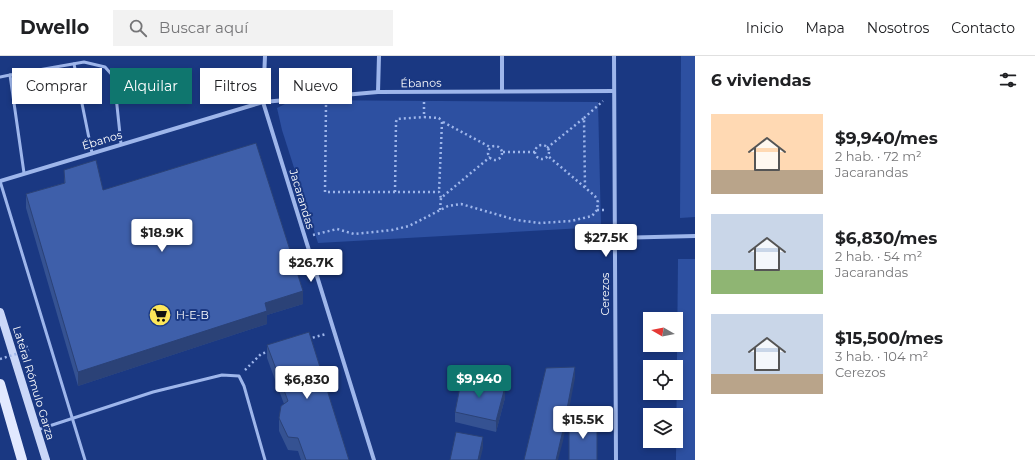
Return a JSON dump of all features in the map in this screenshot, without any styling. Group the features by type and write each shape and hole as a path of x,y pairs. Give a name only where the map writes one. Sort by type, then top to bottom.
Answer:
{"main road":[{"path":"0,384 22,460"}],"street":[{"name":"Jacarandas","path":"264,68 265,56"},
{"path":"378,92 379,56"},
{"path":"502,56 502,91"},
{"name":"Cerezos","path":"614,56 616,460"},
{"name":"Ébanos","path":"352,94 614,90"},
{"name":"Ébanos","path":"0,181 256,104"},
{"name":"Jacarandas","path":"264,104 374,460"},
{"path":"614,238 695,236"},
{"name":"Lateral Rómulo Garza","path":"0,312 46,460"}],"lane":[{"path":"0,77 84,62 105,67 114,77 121,144"},
{"path":"74,64 92,153"},
{"path":"10,75 24,173"},
{"path":"0,181 85,460"},
{"path":"37,430 153,392 222,375 239,376 244,386 265,460"}],"path":[{"path":"547,148 584,118 614,90"},
{"path":"424,92 424,117"},
{"path":"326,104 325,192 440,192"},
{"path":"395,192 397,119 424,117 439,118 442,122 490,147 498,146 503,152"},
{"path":"584,118 585,187"},
{"path":"440,210 442,122"},
{"path":"547,148 539,145 535,152 536,157 541,159 548,156"},
{"path":"490,147 488,154 490,158"},
{"path":"547,148 549,152 548,156"},
{"path":"503,152 535,152"},
{"path":"490,158 497,160 501,157 503,152"},
{"path":"305,238 336,229 354,234 392,230 408,226 440,210 461,204 516,220 540,223 571,221 592,216 596,210 598,202 595,196 548,156"},
{"path":"441,198 490,158"},
{"path":"305,340 334,331"},
{"path":"0,359 29,350"},
{"path":"239,376 261,354 275,350"}],"shaded area":[{"path":"681,56 695,56 695,217 680,218"},
{"path":"352,100 598,102 601,227 318,243 282,130 277,108 285,104 352,104"},
{"path":"678,259 695,259 695,460 676,460 676,448 683,448 683,408 677,408 677,400 683,400 683,360 677,360 677,352 683,352 683,312 677,312"}],"building":[{"path":"256,143 303,291 265,303 267,311 78,372 26,194 65,183 64,170 96,160 103,190"},
{"path":"309,332 349,460 306,460 298,438 288,437 279,418 281,406 288,401 267,345"},
{"path":"575,367 556,460 524,460 546,368"},
{"path":"462,377 505,387 496,421 455,412"},
{"path":"597,420 597,460 569,460 569,422"},
{"path":"456,432 483,437 478,460 450,460"}],"place":[{"name":"H-E-B","path":"160,315"}]}
